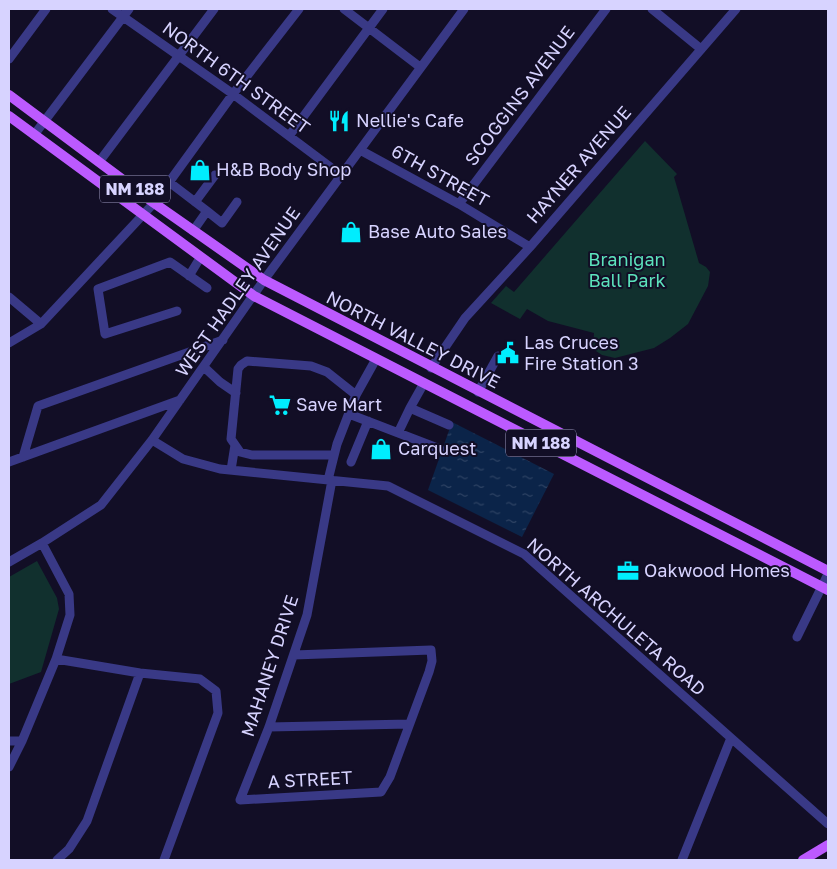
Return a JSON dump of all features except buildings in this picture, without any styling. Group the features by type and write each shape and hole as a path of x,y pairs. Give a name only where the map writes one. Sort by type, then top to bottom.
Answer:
{"main road":[{"name":"NORTH VALLEY DRIVE","path":"9,95 154,203 264,280 828,573"},
{"name":"NORTH VALLEY DRIVE","path":"9,116 254,296 825,589"},
{"path":"803,860 828,845"}],"street":[{"path":"9,59 46,9"},
{"name":"NORTH 6TH STREET","path":"112,9 233,94 341,175"},
{"path":"34,135 129,9"},
{"path":"99,162 214,9"},
{"path":"9,343 41,324 143,216 233,94 299,9"},
{"path":"344,9 420,67"},
{"path":"289,136 383,9"},
{"name":"WEST HADLEY AVENUE","path":"9,562 101,505 152,440 224,340 264,280 464,9"},
{"name":"SCOGGINS AVENUE","path":"459,204 606,9"},
{"path":"652,9 701,49"},
{"name":"HAYNER AVENUE","path":"431,368 465,318 736,9"},
{"name":"6TH STREET","path":"360,150 459,204 530,246"},
{"path":"195,202 215,175"},
{"path":"169,182 222,223 237,202"},
{"path":"193,230 207,211"},
{"path":"189,276 200,258"},
{"path":"177,311 105,334 98,289 170,262 207,288"},
{"path":"9,297 41,324"},
{"path":"23,456 38,406 224,340"},
{"path":"478,392 498,356"},
{"path":"356,395 327,372 311,366 247,361 238,369 231,439 240,452 252,456 334,455 356,395 376,359"},
{"path":"204,367 220,382 236,393"},
{"path":"398,433 424,383"},
{"path":"9,462 181,400"},
{"path":"410,408 448,426"},
{"path":"348,414 440,449"},
{"path":"351,462 368,421"},
{"name":"NORTH ARCHULETA ROAD","path":"152,440 183,459 220,469 388,486 524,554 828,824"},
{"path":"231,470 234,445"},
{"name":"MAHANEY DRIVE","path":"240,800 269,727 307,615 334,455"},
{"path":"9,767 56,660 70,615 69,594 42,543"},
{"path":"797,637 825,589 828,573"},
{"path":"269,727 409,724 432,661 431,650 294,655"},
{"path":"56,660 140,673 200,679 216,691 218,713 164,860"},
{"path":"57,860 69,848 87,821 140,673"},
{"name":"A STREET","path":"240,800 381,792 390,777 409,724"},
{"path":"682,860 731,738"},
{"path":"9,741 22,741"}],"green space":[{"name":"Branigan Ball Park","path":"645,141 677,174 674,177 699,263 710,272 708,286 688,324 654,348 615,358 602,355 593,349 594,333 548,321 527,309 520,319 491,303 506,286 514,292"},
{"path":"37,561 57,598 59,609 41,672 9,684 9,577"}],"water":[{"path":"452,422 554,474 522,537 428,490"}],"place":[{"name":"Nellie's Cafe","path":"339,121"},
{"name":"H&B Body Shop","path":"200,170"},
{"name":"Base Auto Sales","path":"351,232"},
{"name":"Las Cruces Fire Station 3","path":"508,353"},
{"name":"Save Mart","path":"280,405"},
{"name":"Carquest","path":"381,449"},
{"name":"Oakwood Homes","path":"628,571"}]}
